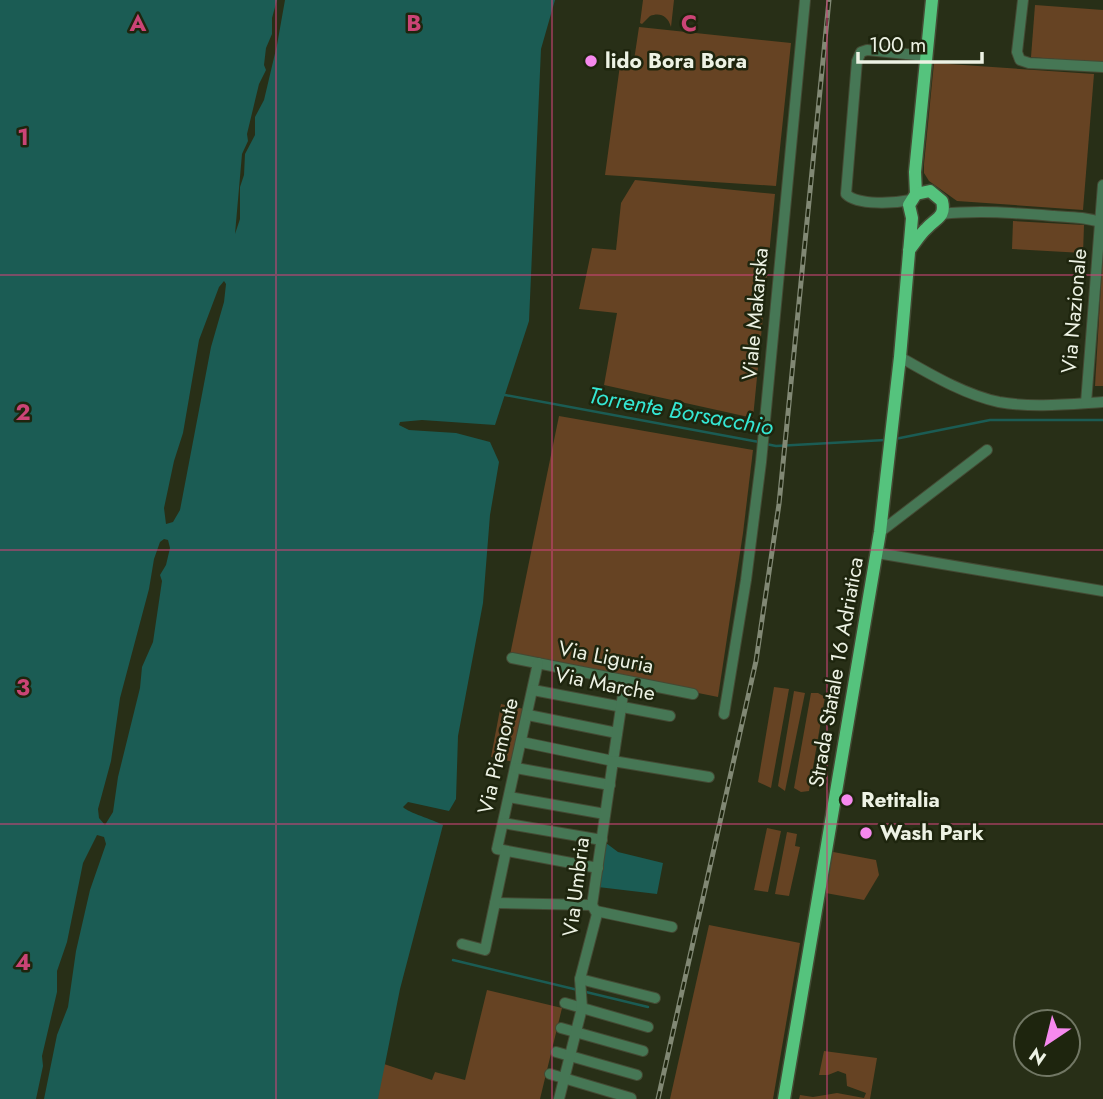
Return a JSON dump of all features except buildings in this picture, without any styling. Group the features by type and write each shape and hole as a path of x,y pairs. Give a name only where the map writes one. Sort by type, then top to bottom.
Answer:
{"main road":[{"name":"Strada Statale 16 Adriatica","path":"784,1099 880,532 900,357 932,0"},
{"path":"909,250 929,225 939,219 942,208 935,194 915,203 919,224 929,225"}],"street":[{"name":"Viale Makarska","path":"724,714 748,569 761,462 804,0"},
{"path":"1023,0 1017,52 1020,60 1026,63 1103,67"},
{"path":"915,203 851,199 845,190 857,59 861,52 870,50 926,55"},
{"name":"Via Nazionale","path":"1086,403 1103,186"},
{"name":"Via Nazionale","path":"942,208 964,212 1086,218 1102,222"},
{"path":"900,357 953,384 997,401 1021,404 1103,402"},
{"path":"880,532 987,450"},
{"path":"877,553 1103,591"},
{"name":"Via Liguria","path":"512,658 693,694"},
{"name":"Via Piemonte","path":"506,851 497,849 538,663"},
{"name":"Via Umbria","path":"559,1099 582,1008 580,979 597,914 594,908 598,868 625,681"},
{"name":"Via Marche","path":"533,690 670,716"},
{"path":"528,715 617,733"},
{"path":"522,742 709,777"},
{"path":"516,768 610,785"},
{"path":"509,797 606,814"},
{"path":"503,823 602,840"},
{"path":"462,944 485,950 506,851 598,868"},
{"path":"495,903 594,908 672,928"},
{"path":"580,979 655,998"},
{"path":"565,1003 648,1027"},
{"path":"561,1028 643,1051"},
{"path":"556,1052 637,1075"},
{"path":"550,1074 631,1098"}],"shaded area":[{"path":"643,0 674,0 671,27 668,20 660,15 650,16 640,23"},
{"path":"1035,5 1103,10 1103,63 1031,57"},
{"path":"639,27 791,43 776,186 605,175 620,65 633,67"},
{"path":"934,63 1094,74 1083,210 957,201 929,181 924,173 924,164"},
{"path":"635,180 775,194 753,418 604,385 617,313 579,309 592,248 616,250 621,203"},
{"path":"1013,221 1084,225 1083,253 1012,249"},
{"path":"1103,251 1103,386 1095,386"},
{"path":"559,416 753,450 718,697 510,655"},
{"path":"774,687 789,689 771,788 758,782"},
{"path":"794,691 805,693 785,791 778,786"},
{"path":"811,693 825,697 809,791 801,792 794,788"},
{"path":"501,704 524,709 514,762 491,757"},
{"path":"767,828 781,831 768,892 754,890"},
{"path":"787,832 797,834 795,846 800,847 789,896 775,894"},
{"path":"828,851 876,860 879,875 864,900 820,892"},
{"path":"709,925 800,943 773,1099 670,1099"},
{"path":"487,990 562,1008 540,1099 310,1099 321,1043 432,1080 435,1072 465,1080"},
{"path":"824,1051 877,1058 870,1099 799,1099 800,1095 813,1097 837,1093 864,1098 866,1093 847,1086 846,1074 838,1071 819,1075"}],"water":[{"path":"0,0 555,0 541,49 529,321 495,425 422,420 400,422 399,425 409,430 456,433 490,442 499,462 490,515 483,603 458,736 456,799 449,811 408,802 403,807 443,825 400,989 378,1099 0,1099"},
{"path":"606,843 618,852 663,863 657,894 598,887"}],"pier":[{"path":"277,0 285,0 264,100 255,117 255,135 245,154 244,175 240,187 240,219 235,234 242,154 248,141 247,134 259,84 266,70 266,48 272,34 272,18"},
{"path":"224,281 224,302 211,347 180,510 173,522 166,524 164,508 183,433 199,340 219,287"},
{"path":"168,540 170,548 166,565 160,575 162,581 153,642 142,667 140,688 118,777 113,812 105,825 99,818 98,809 111,761 120,698 149,589 154,559 160,542"},
{"path":"97,835 104,837 106,844 90,890 76,951 68,1007 57,1035 44,1099 36,1099 43,1066 42,1056 57,992 57,971 67,942 83,863"}],"waterway":[{"name":"Torrente Borsacchio","path":"505,395 759,442"},
{"name":"Torrente Borsacchio","path":"895,439 990,420 1103,420"},
{"name":"Torrente Borsacchio","path":"766,444 776,446 885,440"},
{"path":"453,960 578,990"},
{"path":"586,992 648,1007"}],"railway":[{"path":"658,1099 756,661 779,504 829,0"}],"place":[{"name":"lido Bora Bora","path":"591,61"},
{"name":"Retitalia","path":"847,800"},
{"name":"Wash Park","path":"866,833"}]}
